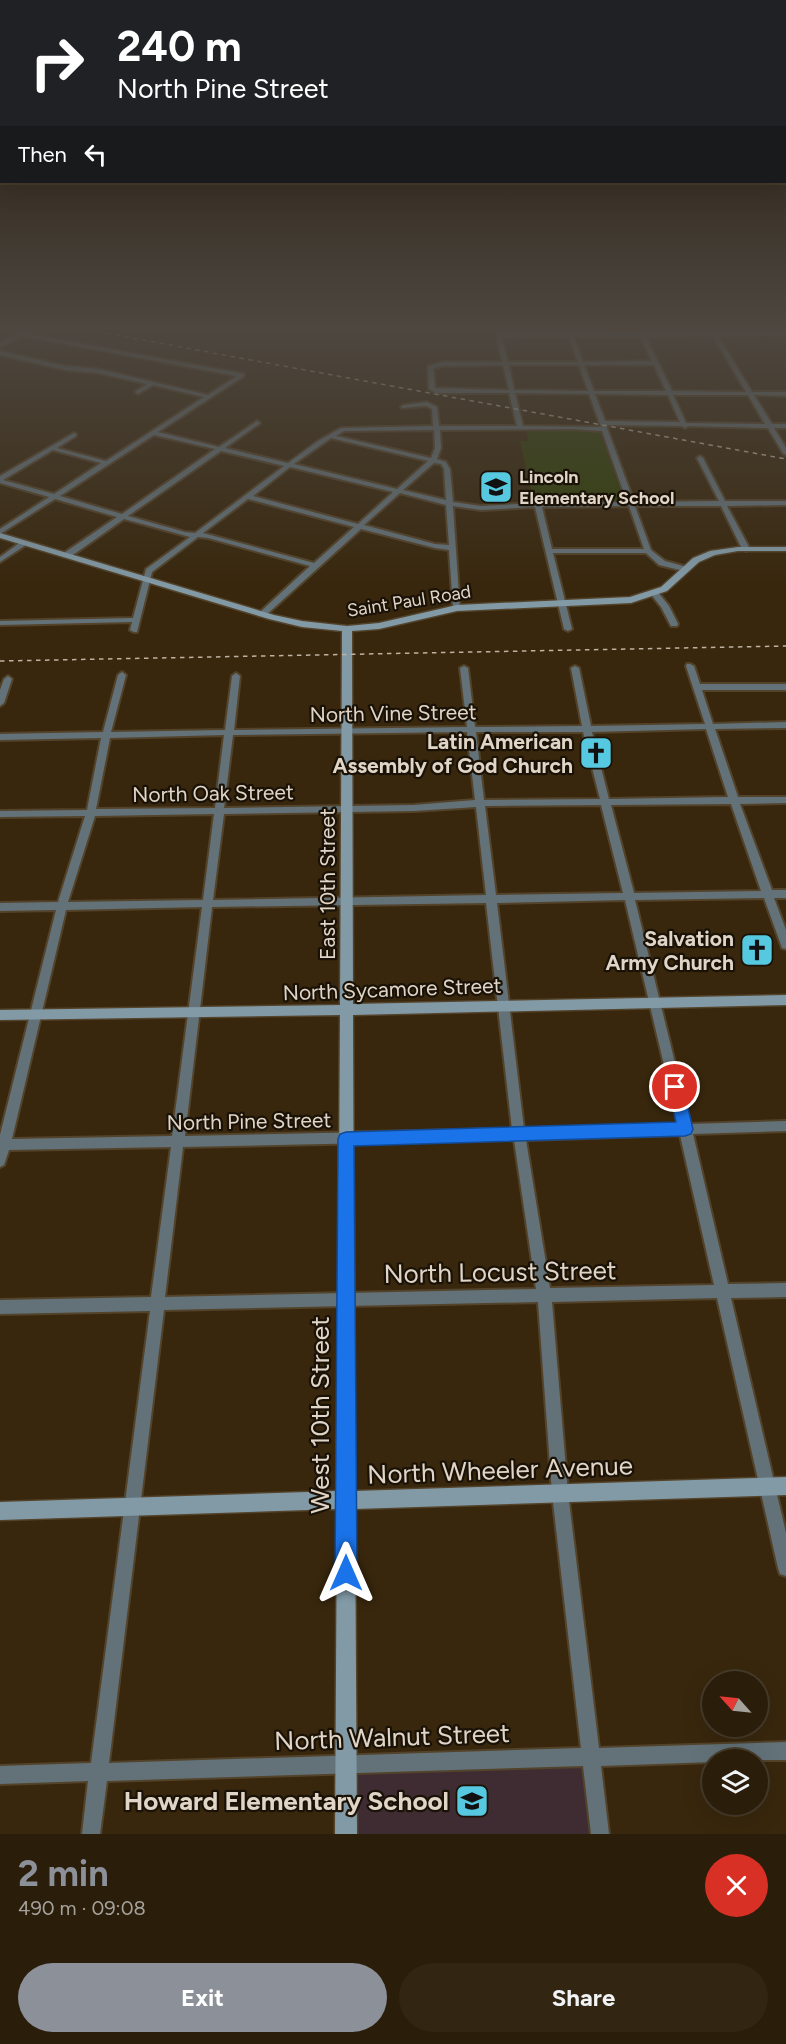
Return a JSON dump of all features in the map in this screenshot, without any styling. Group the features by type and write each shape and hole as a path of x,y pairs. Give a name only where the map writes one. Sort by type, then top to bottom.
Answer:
{"main road":[{"name":"Saint Paul Road","path":"0,534 262,614 302,624 347,629 379,626 457,608 631,600 664,589 696,560 713,553 746,549 786,549"},
{"name":"East 10th Street","path":"346,1139 347,1010 344,901 347,809 347,629"},
{"name":"North Sycamore Street","path":"0,1015 194,1014 786,1000"},
{"name":"West 10th Street","path":"346,1139 346,1834"},
{"name":"North Wheeler Avenue","path":"0,1511 786,1486"}],"street":[{"path":"0,534 181,416"},
{"path":"262,614 317,567 434,459 438,448 436,416"},
{"path":"518,416 520,427"},
{"path":"599,416 648,551 662,563 684,569"},
{"path":"681,416 685,426"},
{"path":"763,416 786,453"},
{"path":"67,555 257,423"},
{"path":"134,630 149,571 338,431 366,427 786,426"},
{"path":"154,433 400,490 448,504 481,508 538,505 786,503"},
{"path":"0,480 74,435"},
{"path":"329,436 444,463 447,469 457,608"},
{"path":"51,448 107,463"},
{"path":"700,458 746,549"},
{"path":"0,480 54,497 197,536 208,536 317,567"},
{"path":"248,497 435,546 453,548"},
{"path":"538,505 568,628"},
{"path":"0,560 25,543"},
{"path":"549,551 648,551"},
{"path":"654,593 665,606 674,624"},
{"path":"0,623 136,620"},
{"path":"690,666 734,800 786,945"},
{"path":"464,668 519,1135 543,1294 560,1493 600,1834"},
{"path":"575,668 587,729 656,1002 786,1568"},
{"path":"0,1161 2,1145 62,906 91,812 106,736 122,675"},
{"path":"91,1834 236,676"},
{"path":"0,703 8,679"},
{"path":"696,687 786,687"},
{"name":"North Vine Street","path":"0,737 786,725"},
{"name":"North Oak Street","path":"0,814 786,800"},
{"path":"0,907 786,894"},
{"name":"North Pine Street","path":"2,1145 519,1135 786,1126"},
{"name":"North Locust Street","path":"0,1307 786,1290"},
{"name":"North Walnut Street","path":"0,1774 786,1751"}],"shaded area":[{"name":"Howard Elementary School","path":"585,1764 593,1834 354,1834 354,1768"}],"green space":[{"path":"579,428 600,432 623,503 542,503 538,495 531,490 520,441 528,441 526,429"}],"railway":[{"path":"551,416 786,459"},
{"path":"0,661 786,646"}],"place":[{"name":"Lincoln Elementary School","path":"496,487"},
{"name":"Latin American Assembly of God Church","path":"596,753"},
{"name":"Salvation Army Church","path":"757,950"},
{"name":"Howard Elementary School","path":"472,1801"}],"route":[{"path":"346,1573 346,1139 685,1129 675,1087"}]}
